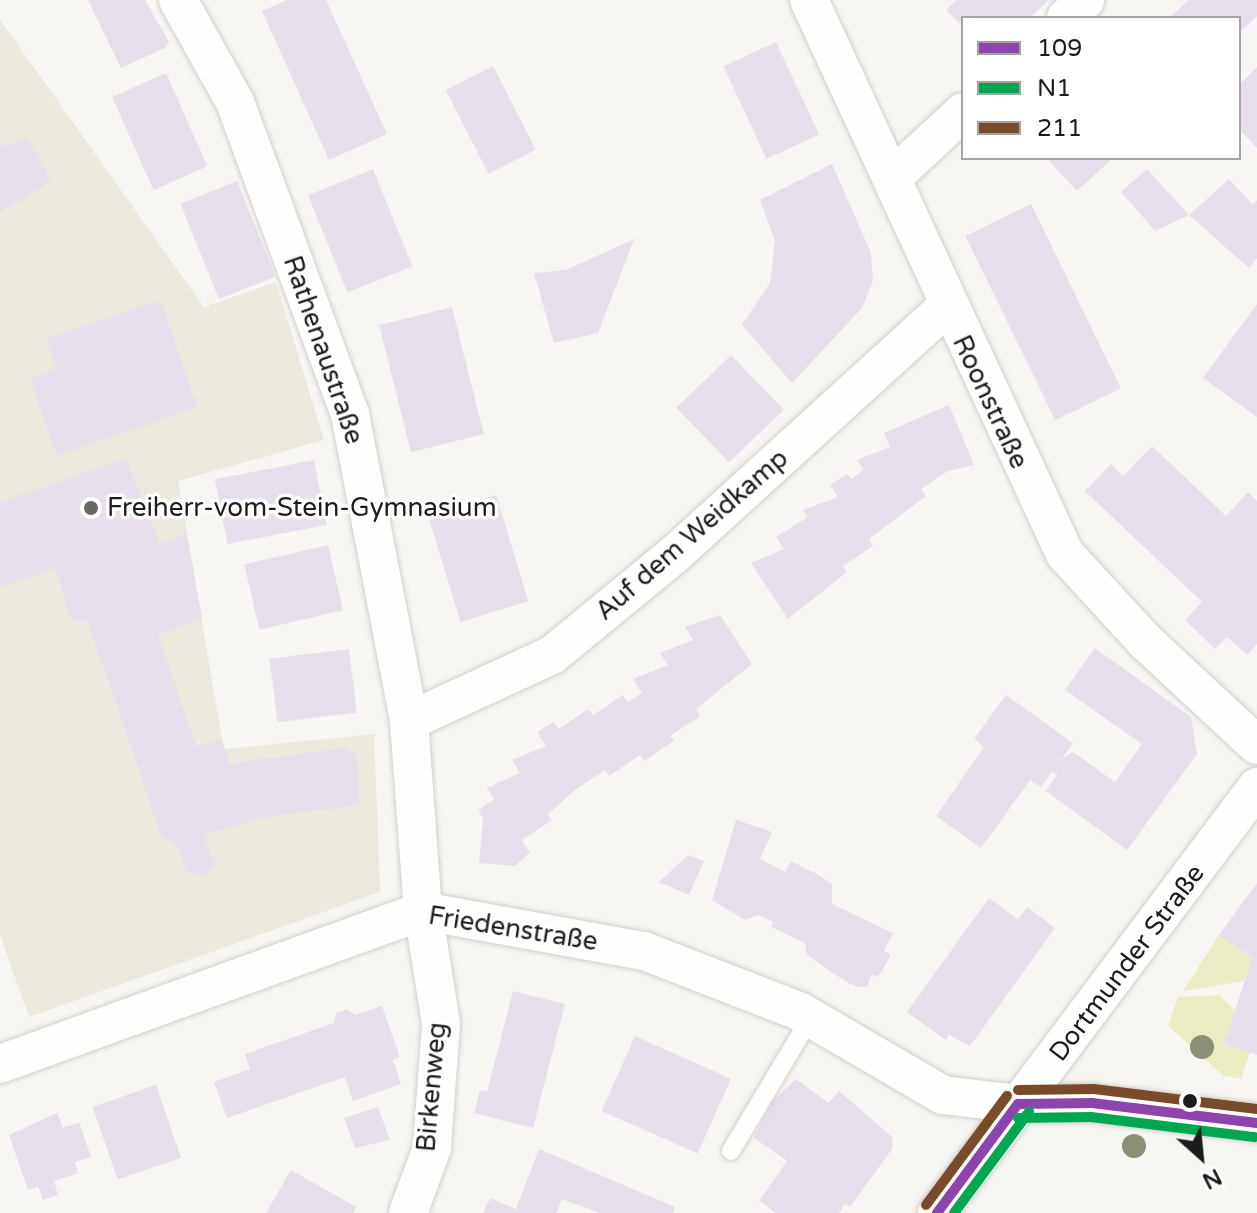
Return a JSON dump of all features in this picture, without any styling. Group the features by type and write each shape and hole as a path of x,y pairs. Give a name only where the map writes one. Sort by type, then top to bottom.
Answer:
{"street":[{"name":"Rathenaustraße","path":"178,0 235,102 350,414 409,721 423,911"},
{"name":"Roonstraße","path":"809,0 894,176 946,307 1065,554 1146,642 1257,745"},
{"path":"1068,16 1085,0"},
{"path":"894,176 961,114"},
{"name":"Auf dem Weidkamp","path":"409,721 552,655 675,554 946,307"},
{"name":"Dortmunder Straße","path":"937,1213 1257,787"},
{"name":"Friedenstraße","path":"0,1064 423,911 644,951 811,1017 943,1095 1018,1104 1092,1103 1257,1123"},
{"name":"Birkenweg","path":"408,1213 432,1148 441,1024 423,911"}],"lane":[{"path":"731,1151 811,1017"}],"shaded area":[{"name":"Freiherr-vom-Stein-Gymnasium","path":"0,20 204,307 276,282 324,440 178,481 225,749 374,734 380,892 29,1017 0,935"}],"green space":[{"path":"1219,935 1252,958 1244,981 1183,991"},
{"path":"1219,995 1235,1011 1224,1044 1250,1052 1241,1079 1224,1076 1168,1026 1178,997"}],"building":[{"path":"88,0 145,0 169,42 165,48 121,68"},
{"path":"287,0 326,0 387,134 329,160 262,11"},
{"path":"957,0 1049,0 1032,16 961,16 961,25 946,10"},
{"path":"1189,0 1257,0 1257,16 1241,31 1241,16 1171,16"},
{"path":"776,42 819,134 767,159 723,67"},
{"path":"493,66 536,150 488,174 446,90"},
{"path":"1257,67 1257,148 1241,131 1241,83"},
{"path":"166,73 207,166 154,190 112,97"},
{"path":"27,138 52,181 0,212 0,147"},
{"path":"1048,160 1111,160 1077,191"},
{"path":"832,164 871,253 873,281 862,308 792,383 742,325 770,283 775,241 760,200"},
{"path":"373,169 412,266 347,293 308,195"},
{"path":"1147,169 1189,215 1155,231 1121,192"},
{"path":"1229,179 1253,205 1257,200 1257,258 1249,268 1189,215"},
{"path":"237,181 276,276 219,299 180,204"},
{"path":"1031,204 1121,388 1055,420 965,236"},
{"path":"634,239 598,333 554,343 534,273 566,270"},
{"path":"160,300 197,407 57,456 30,379 57,369 46,339"},
{"path":"1257,304 1257,417 1203,378"},
{"path":"452,307 484,434 411,452 379,325"},
{"path":"731,355 784,410 729,462 676,408"},
{"path":"949,405 974,465 948,471 921,489 926,496 869,539 873,546 843,566 847,572 788,619 751,563 784,549 776,537 808,517 803,510 838,497 830,485 847,474 851,479 864,470 857,460 890,447 884,433"},
{"path":"1152,446 1226,516 1248,492 1257,501 1257,644 1247,655 1227,637 1215,649 1185,620 1202,602 1085,491 1111,464 1123,476"},
{"path":"126,458 160,544 187,534 202,618 158,635 197,747 222,739 229,764 345,748 357,755 359,805 265,817 203,835 215,864 204,876 187,873 177,845 161,836 88,621 72,621 55,568 0,588 0,503"},
{"path":"314,460 327,525 227,544 215,479"},
{"path":"496,495 528,601 461,622 428,516"},
{"path":"328,545 343,610 259,630 244,564"},
{"path":"720,615 752,664 696,709 700,716 670,736 674,741 644,761 640,755 609,776 605,770 575,790 548,814 552,820 522,840 530,852 515,866 479,863 483,818 478,810 494,799 487,788 520,773 512,760 546,746 537,732 554,722 559,729 588,709 593,715 623,695 628,702 642,693 633,679 668,665 660,653 693,640 685,627"},
{"path":"1095,648 1191,717 1197,754 1127,850 1046,791 1057,775 1052,772 1041,787 1030,780 981,848 936,816 984,747 974,739 1006,695 1073,743 1062,759 1073,752 1115,782 1142,744 1065,690"},
{"path":"349,649 357,713 277,722 270,659"},
{"path":"736,820 772,832 760,859 785,872 791,861 817,874 832,884 832,904 893,933 884,951 891,955 878,977 872,974 867,986 858,987 846,982 807,955 805,943 771,927 773,922 758,915 745,920 712,900"},
{"path":"688,855 704,861 689,895 659,882"},
{"path":"1257,883 1257,1055 1224,1044 1252,958 1219,935"},
{"path":"989,898 1018,919 1027,907 1055,928 970,1046 949,1035 946,1040 907,1012"},
{"path":"513,991 565,1004 533,1128 474,1113 480,1090 487,1092"},
{"path":"382,1006 400,1057 393,1060 401,1084 353,1101 345,1077 227,1118 214,1082 250,1069 245,1054 334,1023 336,1013 347,1009 355,1015"},
{"path":"635,1036 731,1079 698,1154 602,1111"},
{"path":"796,1079 829,1103 839,1091 893,1138 892,1149 850,1207 845,1204 839,1213 776,1213 759,1201 787,1161 754,1138 772,1102"},
{"path":"156,1085 181,1158 118,1180 93,1107"},
{"path":"378,1107 390,1140 355,1148 344,1118"},
{"path":"57,1113 63,1128 79,1122 91,1157 75,1162 78,1173 54,1181 58,1195 43,1200 38,1187 28,1190 9,1135"},
{"path":"539,1149 675,1207 673,1213 600,1213 562,1199 556,1213 483,1213 490,1198 516,1209"},
{"path":"291,1170 356,1207 353,1213 266,1213"}],"transit line":[{"name":"211","path":"1018,1090 1094,1089 1257,1109"},
{"name":"211","path":"926,1205 1007,1096"},
{"name":"109","path":"1018,1104 1092,1103 1257,1123"},
{"name":"109","path":"937,1213 1018,1104"},
{"name":"N1","path":"954,1213 1029,1112"},
{"name":"N1","path":"1018,1118 1091,1117 1255,1137"}],"place":[{"name":"Freiherr-vom-Stein-Gymnasium","path":"91,508"}]}
